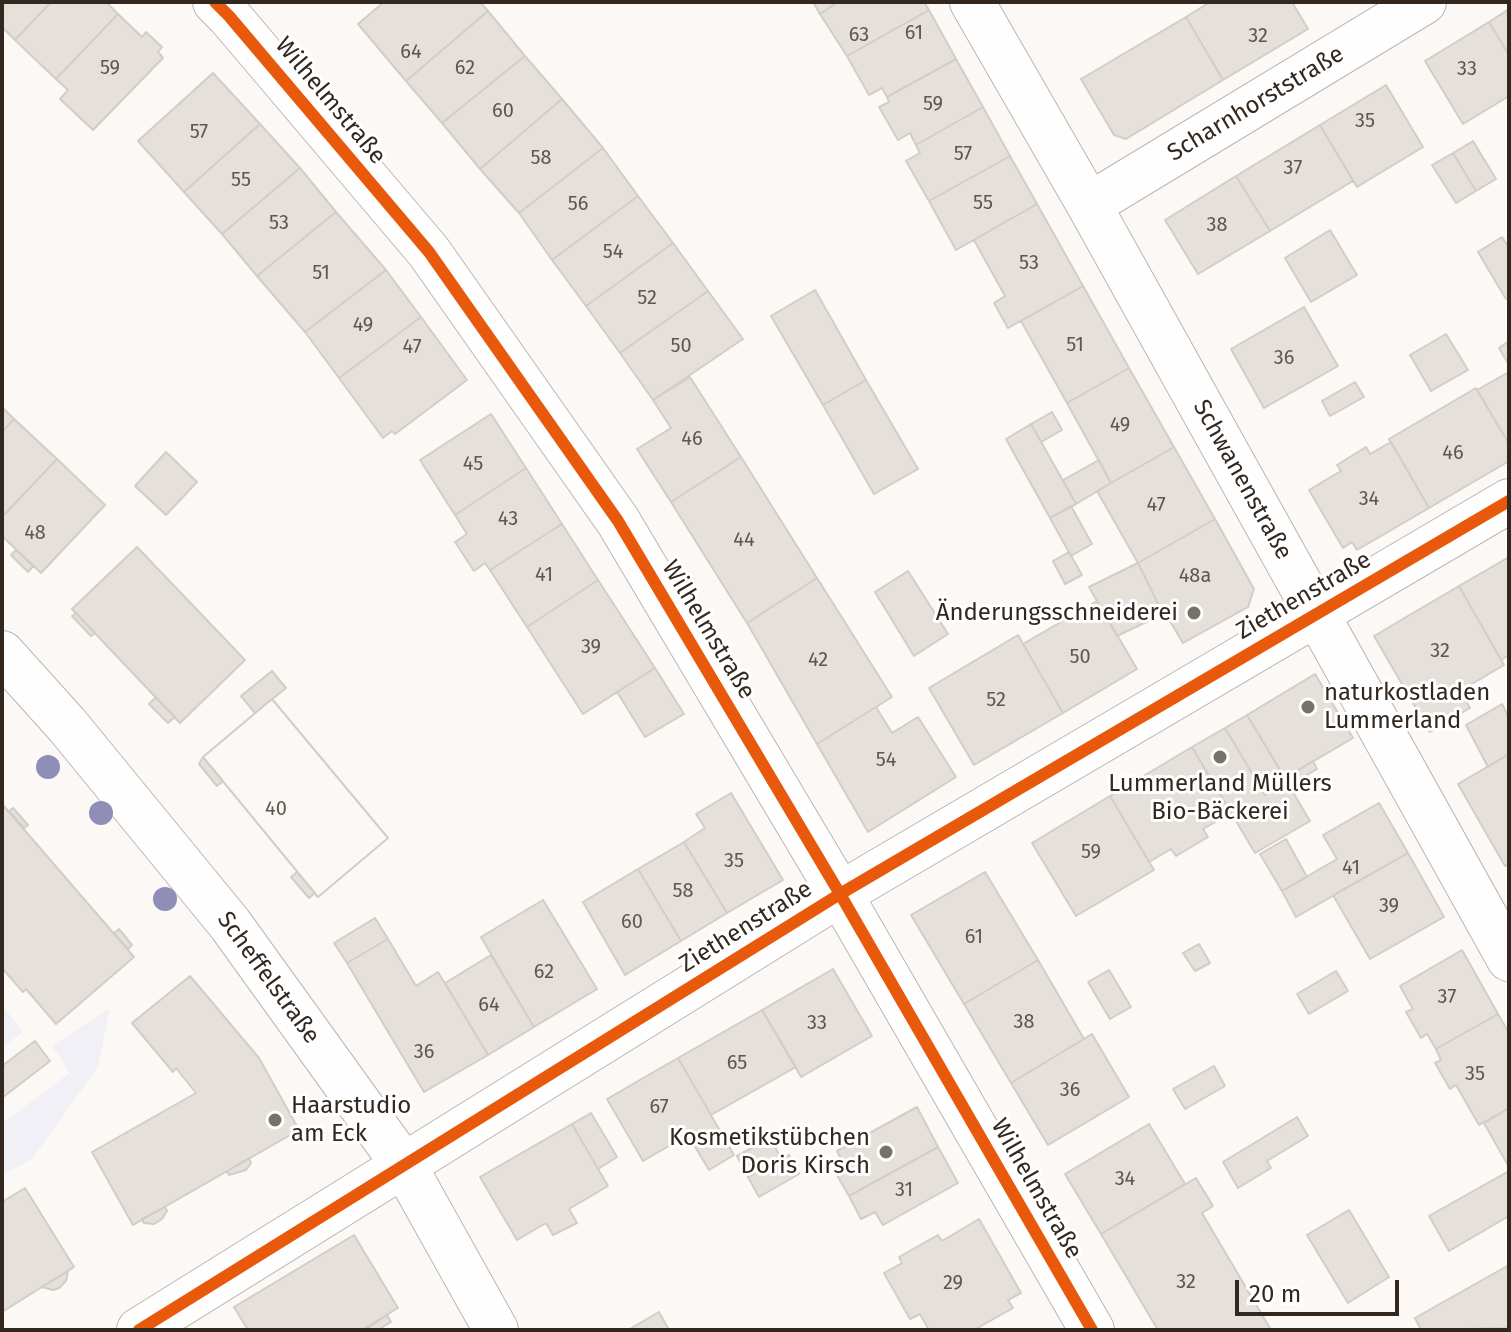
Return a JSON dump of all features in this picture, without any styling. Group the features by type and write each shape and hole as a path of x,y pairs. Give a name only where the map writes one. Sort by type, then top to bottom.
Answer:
{"street":[{"name":"Wilhelmstraße","path":"215,2 429,252 618,521 840,894 1092,1330"},
{"name":"Schwanenstraße","path":"972,2 1089,205 1509,959"},
{"name":"Scharnhorststraße","path":"1089,205 1424,2"},
{"name":"Ziethenstraße","path":"139,1330 840,894 1509,501"},
{"name":"Scheffelstraße","path":"2,653 67,725 230,924 405,1167 496,1330"}],"shaded area":[{"path":"2,1005 23,1032 2,1048"},
{"path":"110,1008 98,1067 32,1159 2,1175 2,1124 70,1073 52,1046"}],"building":[{"path":"2,2 51,2 15,40 2,27"},
{"path":"51,2 106,2 118,14 56,79 15,40"},
{"path":"384,2 480,2 488,11 406,81 358,24"},
{"path":"813,2 838,2 820,14"},
{"path":"838,2 924,2 929,10 847,56 820,14"},
{"path":"1210,2 1292,2 1308,29 1223,80 1186,17"},
{"path":"1509,9 1509,55 1489,22"},
{"path":"929,10 956,59 887,97 882,88 869,95 847,56"},
{"path":"488,11 525,56 442,123 406,81"},
{"path":"118,14 142,37 146,32 162,47 158,52 163,58 93,130 60,99 68,90 56,79"},
{"path":"1186,17 1223,80 1126,139 1114,135 1081,79"},
{"path":"1489,22 1509,55 1509,96 1463,124 1425,61"},
{"path":"525,56 562,99 480,169 442,123"},
{"path":"956,59 983,107 916,145 910,133 898,140 879,107 889,102 887,97"},
{"path":"213,73 260,124 184,192 138,141"},
{"path":"1386,85 1423,147 1357,187 1320,125"},
{"path":"562,99 603,148 519,213 480,169"},
{"path":"983,107 1010,156 929,201 906,161 920,153 916,145"},
{"path":"260,124 300,168 222,234 184,192"},
{"path":"1320,125 1353,181 1270,231 1236,176"},
{"path":"1473,141 1496,179 1476,191 1453,153"},
{"path":"603,148 638,196 552,260 519,213"},
{"path":"1453,153 1476,191 1456,203 1432,165"},
{"path":"1010,156 1037,204 956,250 929,201"},
{"path":"300,168 336,212 257,276 222,234"},
{"path":"1236,176 1270,231 1198,274 1165,220"},
{"path":"638,196 673,243 586,306 552,260"},
{"path":"1037,204 1083,286 1008,328 994,303 1005,296 974,240"},
{"path":"336,212 386,270 305,332 257,276"},
{"path":"1330,230 1357,275 1311,302 1285,258"},
{"path":"1502,237 1509,248 1509,297 1506,299 1478,252"},
{"path":"673,243 708,291 620,353 586,306"},
{"path":"386,270 421,317 339,378 305,332"},
{"path":"1083,286 1129,368 1067,403 1021,321"},
{"path":"815,290 866,380 823,405 771,316"},
{"path":"708,291 743,339 653,400 620,353"},
{"path":"1304,307 1338,366 1264,408 1231,349"},
{"path":"421,317 467,380 395,434 392,431 383,438 339,378"},
{"path":"1446,334 1468,370 1431,391 1410,355"},
{"path":"1509,341 1509,365 1499,348"},
{"path":"1129,368 1174,447 1111,483 1067,403"},
{"path":"1509,372 1509,444 1477,390"},
{"path":"690,377 741,457 671,502 637,449 671,428 653,400"},
{"path":"866,380 918,469 874,494 823,405"},
{"path":"1355,382 1364,397 1330,416 1322,401"},
{"path":"1476,388 1509,444 1509,461 1429,508 1389,439"},
{"path":"2,407 14,419 2,432"},
{"path":"1052,412 1062,430 1041,442 1031,424"},
{"path":"491,414 526,468 455,515 420,460"},
{"path":"14,419 57,459 2,517 2,432"},
{"path":"1031,424 1076,504 1050,518 1006,439"},
{"path":"1391,442 1429,508 1357,550 1352,542 1343,548 1309,490 1341,471 1337,465 1366,447 1370,454"},
{"path":"1174,447 1215,519 1138,563 1097,491"},
{"path":"166,452 197,482 166,515 135,486"},
{"path":"741,457 817,578 747,623 671,502"},
{"path":"57,459 105,505 41,573 2,536 2,517"},
{"path":"1099,460 1111,483 1076,504 1063,480"},
{"path":"526,468 562,524 490,570 485,563 474,571 455,542 467,534 455,515"},
{"path":"1071,506 1092,544 1071,556 1050,518"},
{"path":"1215,519 1254,589 1248,607 1183,643 1163,614 1138,563"},
{"path":"562,524 598,580 527,627 490,570"},
{"path":"137,547 245,660 180,723 72,609"},
{"path":"16,550 33,566 28,572 11,555"},
{"path":"1069,552 1082,575 1065,584 1053,561"},
{"path":"1509,557 1509,655 1501,660 1459,586"},
{"path":"1138,563 1163,614 1117,636 1089,587"},
{"path":"908,571 948,634 914,656 875,592"},
{"path":"817,578 892,697 817,744 747,623"},
{"path":"598,580 655,668 583,714 527,627"},
{"path":"1459,586 1504,665 1460,691 1470,708 1430,732 1374,636"},
{"path":"1097,601 1137,669 1063,713 1023,644"},
{"path":"76,613 95,633 91,636 72,616"},
{"path":"1018,635 1063,713 974,765 929,688"},
{"path":"655,668 684,714 645,737 617,692"},
{"path":"272,671 286,688 255,713 241,696"},
{"path":"1315,674 1353,738 1285,778 1247,715"},
{"path":"156,697 175,717 168,723 149,704"},
{"path":"272,699 388,838 318,897 203,757"},
{"path":"272,699 388,838 318,897 203,757"},
{"path":"1502,704 1509,718 1509,754 1488,767 1466,725"},
{"path":"876,707 892,733 918,717 956,777 868,832 817,744"},
{"path":"1247,715 1287,782 1265,795 1225,728"},
{"path":"1225,728 1265,795 1287,782 1310,821 1255,853 1192,747"},
{"path":"1192,747 1231,813 1203,829 1208,837 1176,856 1171,849 1149,862 1110,796"},
{"path":"1509,754 1509,864 1505,866 1458,784"},
{"path":"203,757 223,781 217,786 199,764"},
{"path":"1313,761 1317,769 1289,786 1285,778"},
{"path":"731,793 783,880 727,913 684,842 705,828 696,814"},
{"path":"1110,796 1154,870 1076,916 1032,843"},
{"path":"1379,803 1408,853 1296,917 1282,891 1337,859 1323,835"},
{"path":"2,804 134,957 56,1024 26,989 23,992 2,968"},
{"path":"13,808 28,825 24,828 9,811"},
{"path":"1286,839 1307,877 1282,891 1260,854"},
{"path":"684,842 727,913 681,941 638,869"},
{"path":"1408,853 1444,917 1370,959 1333,895"},
{"path":"638,869 681,941 625,975 583,902"},
{"path":"297,872 315,893 309,898 291,877"},
{"path":"985,872 1038,960 964,1004 911,915"},
{"path":"543,900 597,989 534,1027 481,937"},
{"path":"375,918 388,939 347,963 334,943"},
{"path":"119,929 132,945 128,949 114,933"},
{"path":"388,939 416,986 438,972 488,1055 424,1092 347,963"},
{"path":"1199,944 1210,963 1195,971 1183,953"},
{"path":"1462,950 1498,1014 1436,1049 1427,1034 1421,1038 1406,1012 1413,1009 1400,986"},
{"path":"491,955 534,1027 488,1055 445,983"},
{"path":"1038,960 1084,1039 1011,1083 964,1004"},
{"path":"833,969 872,1036 801,1077 762,1010"},
{"path":"1109,970 1131,1007 1110,1019 1088,982"},
{"path":"1336,971 1348,991 1309,1014 1297,994"},
{"path":"190,976 259,1058 299,1130 133,1225 92,1152 196,1093 176,1068 173,1072 132,1023"},
{"path":"762,1010 796,1067 711,1115 678,1058"},
{"path":"1498,1014 1509,1033 1509,1108 1479,1125 1456,1085 1450,1089 1435,1063 1441,1060 1436,1049"},
{"path":"1092,1034 1129,1097 1048,1145 1011,1083"},
{"path":"35,1041 50,1061 2,1098 2,1066"},
{"path":"678,1058 734,1155 709,1170 688,1135 643,1161 607,1099"},
{"path":"1214,1066 1225,1086 1185,1109 1173,1089"},
{"path":"917,1107 938,1147 849,1196 837,1175 847,1170 837,1151"},
{"path":"1509,1108 1509,1167 1484,1123"},
{"path":"591,1113 617,1157 598,1169 572,1124"},
{"path":"1297,1117 1308,1136 1267,1161 1271,1168 1238,1188 1223,1162"},
{"path":"572,1124 608,1186 569,1209 577,1223 553,1235 546,1223 517,1240 480,1177"},
{"path":"1149,1124 1185,1184 1101,1234 1065,1174"},
{"path":"770,1138 781,1158 748,1177 737,1156"},
{"path":"938,1147 958,1183 883,1225 875,1212 861,1219 849,1196"},
{"path":"789,1155 799,1174 759,1197 748,1177"},
{"path":"249,1158 251,1163 246,1170 229,1175 227,1171"},
{"path":"1509,1171 1509,1216 1449,1251 1429,1216"},
{"path":"1196,1178 1213,1206 1202,1213 1271,1330 1158,1330 1101,1234"},
{"path":"25,1188 74,1267 2,1312 2,1202"},
{"path":"165,1207 167,1211 162,1219 154,1224 144,1223 142,1219"},
{"path":"1349,1210 1389,1277 1348,1303 1307,1235"},
{"path":"979,1219 1021,1293 1008,1300 1013,1308 974,1330 929,1330 920,1314 910,1319 884,1273 902,1263 899,1257 938,1235 942,1241"},
{"path":"354,1235 398,1308 362,1330 248,1330 234,1307"},
{"path":"1509,1265 1509,1328 1421,1330 1415,1318"},
{"path":"68,1271 66,1281 59,1288 42,1287"},
{"path":"659,1312 669,1330 628,1330"},
{"path":"387,1315 391,1322 378,1330 365,1330"}],"cycle path":[{"path":"215,2 429,252 618,521 840,894 1092,1330"},
{"path":"139,1330 840,894 1509,501"}],"place":[{"name":"Änderungsschneiderei","path":"1194,613"},
{"name":"naturkostladen Lummerland","path":"1308,707"},
{"name":"Lummerland Müllers Bio-Bäckerei","path":"1220,757"},
{"name":"Haarstudio am Eck","path":"275,1120"},
{"name":"Kosmetikstübchen Doris Kirsch","path":"886,1152"}]}
